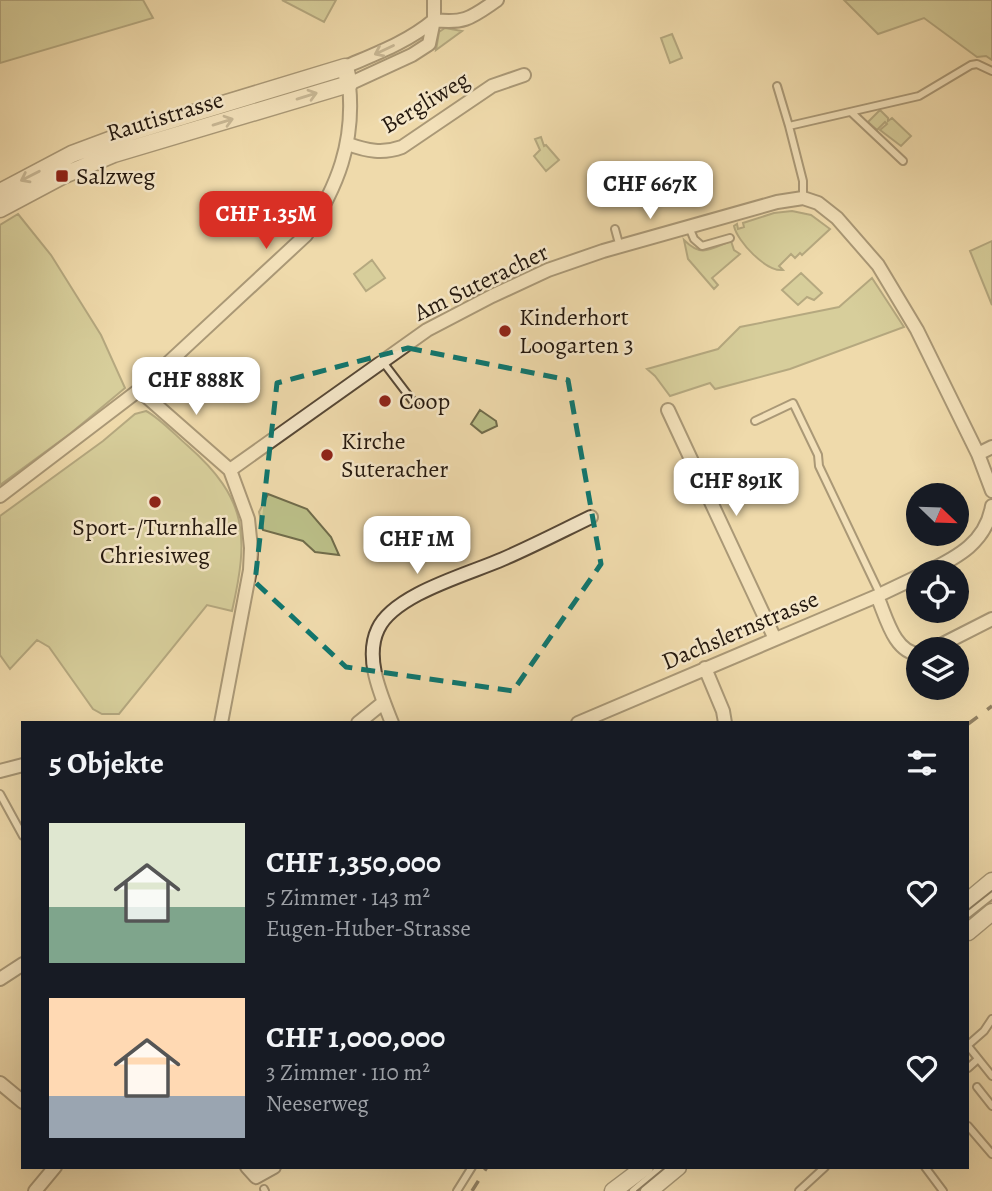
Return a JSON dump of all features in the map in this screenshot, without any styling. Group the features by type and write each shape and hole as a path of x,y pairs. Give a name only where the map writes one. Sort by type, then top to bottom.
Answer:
{"street":[{"path":"349,84 426,46 432,38 434,0"},
{"path":"0,496 139,390 306,235 327,203 348,144 352,115 345,67 413,35 434,20 460,22 497,0"},
{"name":"Rautistrasse","path":"0,192 72,154 131,132 345,67"},
{"name":"Bergliweg","path":"348,144 376,152 402,147 492,86 524,75"},
{"name":"Rautistrasse","path":"0,208 62,176 114,154 349,84"},
{"name":"Am Suteracher","path":"229,470 427,330 548,270 603,251 791,198 803,198"},
{"path":"803,198 818,203 837,218 878,265 917,330 978,454 992,491"},
{"path":"139,390 229,470 248,519 250,570 222,721"},
{"path":"668,410 775,639"},
{"path":"978,454 992,447"},
{"path":"948,560 970,547 980,537 990,523 992,506"},
{"path":"391,721 376,674 373,652 377,631 389,613 428,589 505,558 591,517"},
{"name":"Dachslernstrasse","path":"583,721 906,582"},
{"path":"878,596 898,642 906,649"},
{"path":"957,637 992,619"},
{"path":"705,668 725,721"},
{"path":"360,721 384,702"},
{"path":"0,771 21,766"},
{"path":"969,900 992,881"},
{"path":"969,931 992,912"},
{"path":"0,979 21,967"},
{"path":"0,1083 21,1100"},
{"path":"35,1191 53,1169"},
{"path":"249,1169 256,1177 270,1169"},
{"path":"613,1191 642,1169"},
{"path":"649,1191 676,1169"}],"lane":[{"path":"789,126 919,96 971,65 977,64 992,71"},
{"path":"777,86 803,181 803,198"},
{"path":"851,111 903,160"},
{"path":"689,227 694,239 702,246 730,239"},
{"path":"615,229 618,240"},
{"path":"382,360 415,404"},
{"path":"755,421 793,403 878,596"},
{"path":"0,794 21,831"},
{"path":"969,913 992,895"},
{"path":"969,1045 992,1019"},
{"path":"969,1047 992,1076"},
{"path":"969,1067 978,1059"},
{"path":"976,1087 992,1106"},
{"path":"969,1127 992,1154"},
{"path":"457,1191 471,1169"},
{"path":"632,1191 659,1169"},
{"path":"799,1191 823,1169"},
{"path":"927,1169 943,1191"}],"highlighted area":[{"path":"408,348 568,380 601,564 513,691 346,667 255,582 277,383"}],"green space":[{"path":"0,0 143,0 153,18 0,63"},
{"path":"282,0 336,0 324,22"},
{"path":"844,0 992,0 992,60 986,56 977,57 924,18 878,34"},
{"path":"445,28 462,31 436,50 439,32"},
{"path":"672,34 682,58 670,63 661,38"},
{"path":"880,110 888,121 892,118 911,136 901,146 880,130 887,124 885,122 877,130 868,122"},
{"path":"541,137 544,146 559,160 546,171 534,156 540,150 535,139"},
{"path":"792,211 811,215 830,229 802,255 800,253 795,258 791,254 779,266 783,270 776,269 753,254 734,226 737,224 738,229 744,227 743,223 774,213"},
{"path":"18,214 51,255 101,335 125,388 71,433 0,485 0,225"},
{"path":"684,240 690,246 701,250 712,249 731,241 734,250 740,254 712,278 718,285 714,289 688,259"},
{"path":"992,241 992,305 970,251"},
{"path":"372,260 385,278 366,291 354,274"},
{"path":"801,273 822,293 814,300 807,297 798,305 782,290"},
{"path":"872,278 904,327 790,369 715,389 710,383 670,396 647,369 718,349 740,327 839,307"},
{"path":"480,410 496,421 497,426 482,433 471,424"},
{"path":"146,411 162,422 208,465 223,484 239,520 241,561 232,611 207,605 119,714 102,714 93,709 49,647 37,640 10,669 0,655 0,516 103,441 135,414"},
{"path":"268,494 307,509 331,537 339,555 315,552 303,541 263,530 259,512"}],"tram line":[{"path":"969,909 992,891"},
{"path":"637,1191 664,1169"}],"railway":[{"path":"969,723 992,706"},
{"path":"472,1191 486,1169"}],"place":[{"name":"Salzweg","path":"62,176"},
{"name":"Kinderhort Loogarten 3","path":"505,331"},
{"name":"Coop","path":"385,401"},
{"name":"Kirche Suteracher","path":"327,455"},
{"name":"Sport-/Turnhalle Chriesiweg","path":"155,502"}]}
